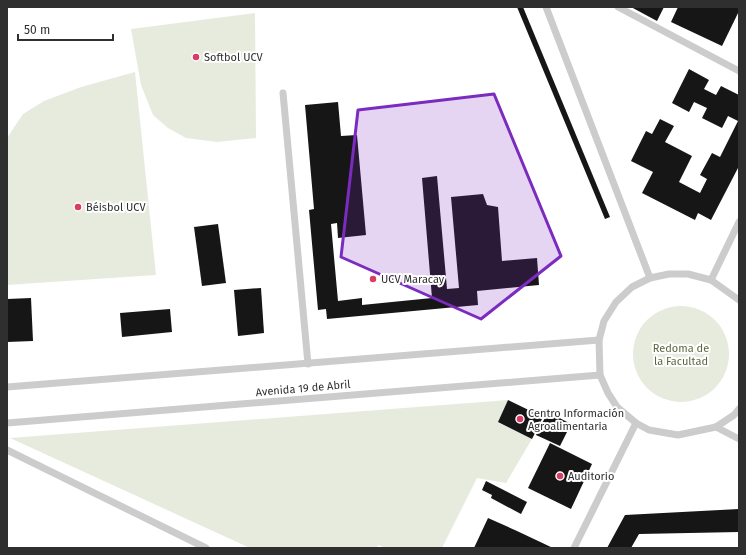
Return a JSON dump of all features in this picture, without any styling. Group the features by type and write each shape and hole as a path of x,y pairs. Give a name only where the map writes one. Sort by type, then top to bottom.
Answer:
{"lane":[{"path":"546,7 650,278"},
{"path":"618,7 739,71"},
{"path":"283,93 308,364"},
{"path":"711,280 739,222"},
{"path":"739,300 711,280 688,274 669,274 650,278 632,287 616,302 604,321 598,340 600,375 608,393 617,407 636,423 649,430 678,436 716,427 734,415 739,409"},
{"path":"7,386 308,364 598,340"},
{"name":"Avenida 19 de Abril","path":"7,423 600,375"},
{"path":"574,548 636,423"},
{"path":"716,427 739,439"},
{"path":"7,450 206,548"}],"highlighted area":[{"path":"494,94 561,256 481,319 341,257 358,110"}],"green space":[{"name":"Softbol UCV","path":"255,13 256,138 217,142 186,138 168,128 153,115 141,85 131,29"},
{"name":"Béisbol UCV","path":"135,72 156,275 7,285 7,138 23,114 44,101 81,87"},
{"name":"Redoma de la Facultad","path":"681,306 699,310 708,314 715,320 721,327 725,336 729,354 725,372 721,381 715,388 708,394 699,398 681,402 663,398 654,394 647,388 641,381 637,372 633,354 637,336 641,327 647,320 654,314 663,310"},
{"path":"508,400 498,422 532,439 506,483 477,478 442,548 386,548 378,545 377,548 250,548 10,438"}],"building":[{"path":"517,7 523,7 610,217 605,219"},
{"path":"631,7 664,7 657,21"},
{"path":"678,7 739,7 739,11 722,46 671,22"},
{"path":"689,69 709,80 704,89 716,95 721,86 739,95 739,166 711,220 698,213 695,220 642,193 653,172 631,161 646,131 652,134 660,119 674,126 665,142 692,156 679,182 700,193 707,179 700,175 712,153 720,157 738,121 728,116 722,128 702,118 707,108 694,102 689,112 672,103"},
{"path":"338,102 341,136 357,135 366,235 338,238 337,223 331,224 338,301 362,298 362,305 432,298 422,178 437,176 447,289 459,288 451,197 483,194 487,205 498,207 502,261 537,258 539,285 477,291 478,305 327,319 326,309 318,310 309,210 314,209 305,105"},
{"path":"218,224 226,283 202,286 194,227"},
{"path":"261,288 264,333 238,336 234,290"},
{"path":"31,298 33,341 7,342 7,299"},
{"path":"170,309 172,332 122,337 120,313"},
{"name":"Centro Información Agroalimentaria","path":"508,400 543,417 532,439 498,422"},
{"path":"548,412 571,424 560,446 536,435"},
{"name":"Auditorio","path":"550,443 592,464 571,509 528,488"},
{"path":"486,481 527,502 521,514 491,498 492,495 482,490"},
{"path":"739,509 739,532 639,534 631,548 607,548 625,515"},
{"path":"488,518 517,531 553,548 474,548"}],"place":[{"name":"Softbol UCV","path":"196,57"},
{"name":"Béisbol UCV","path":"78,207"},
{"name":"UCV Maracay","path":"373,279"},
{"name":"Centro Información Agroalimentaria","path":"520,419"},
{"name":"Auditorio","path":"560,476"}]}
